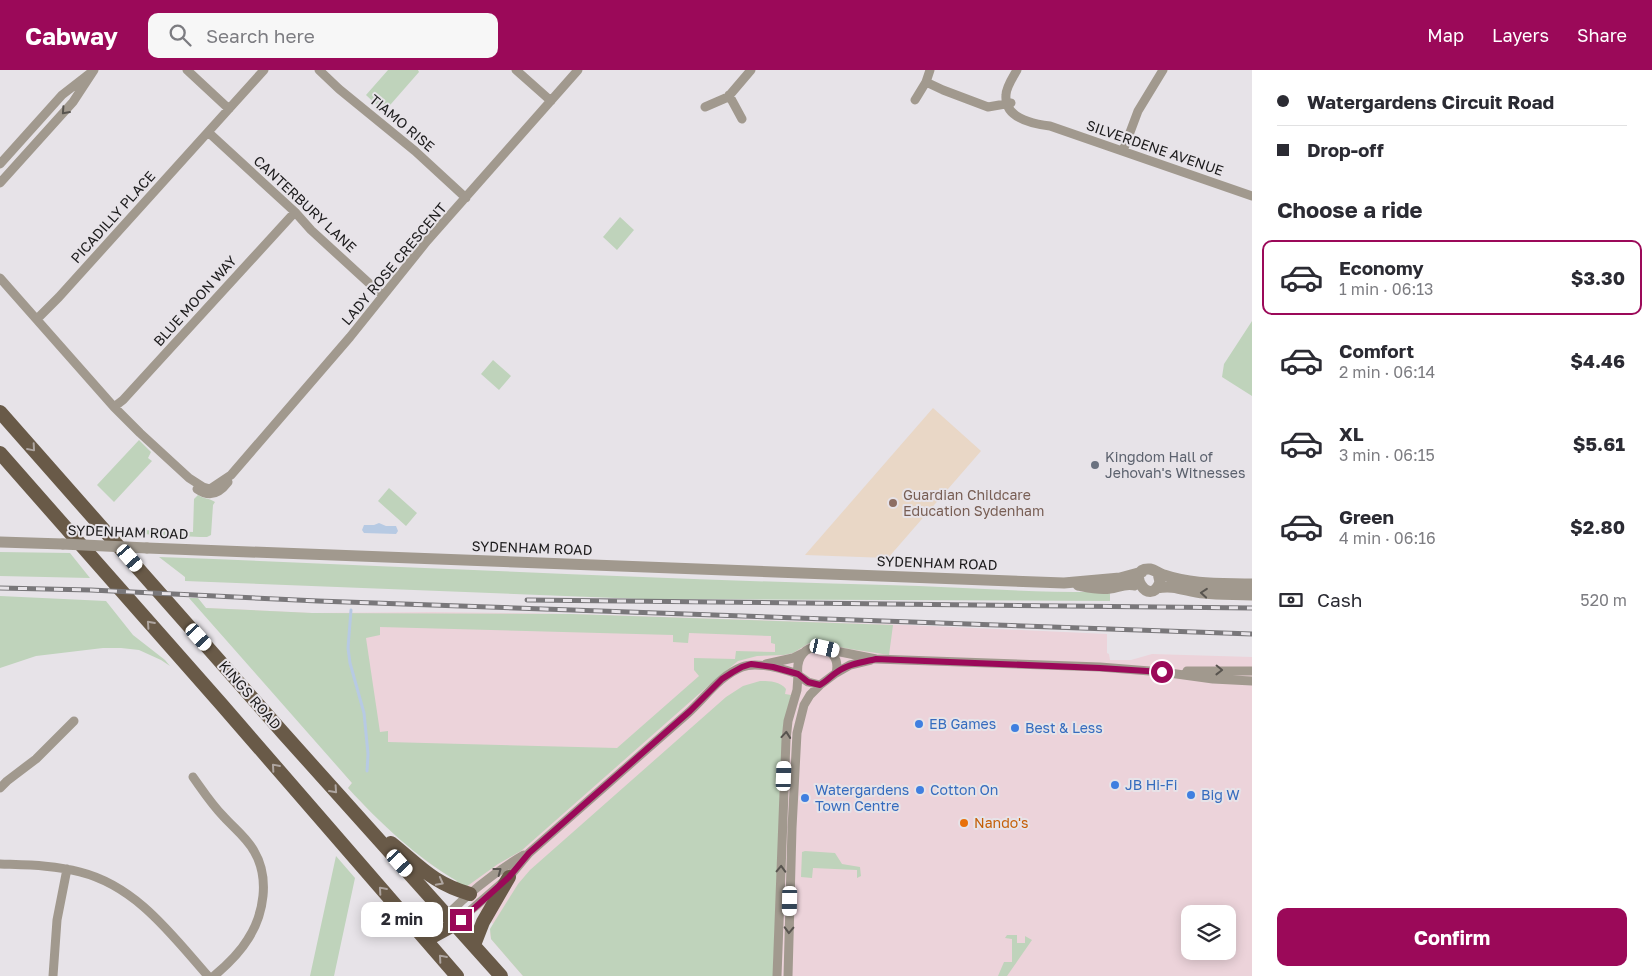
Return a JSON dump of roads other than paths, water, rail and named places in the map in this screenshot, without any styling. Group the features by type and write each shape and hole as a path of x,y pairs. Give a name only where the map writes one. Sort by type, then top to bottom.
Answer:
{"main road":[{"name":"KINGS ROAD","path":"0,412 360,820 501,976"},
{"name":"KINGS ROAD","path":"0,453 458,976"},
{"path":"360,820 404,853 433,879 470,894"},
{"path":"474,945 482,922 509,877"},
{"path":"426,940 451,920"}],"street":[{"path":"0,164 62,95 93,70"},
{"path":"0,183 73,102 93,70"},
{"path":"187,70 229,109"},
{"name":"PICADILLY PLACE","path":"37,319 264,70"},
{"name":"TIAMO RISE","path":"319,70 339,89 415,151 466,198"},
{"path":"516,70 551,101"},
{"name":"LADY ROSE CRESCENT","path":"0,278 114,407 189,478 210,489 231,475 350,337 411,260 578,70"},
{"path":"704,107 730,95 752,70"},
{"path":"915,100 926,82 930,70"},
{"path":"926,82 988,107 1010,103 1006,95 1017,70"},
{"path":"1123,151 1138,111 1164,70"},
{"path":"730,95 742,119"},
{"name":"SILVERDENE AVENUE","path":"1010,103 1010,111 1020,118 1036,124 1050,126 1252,196"},
{"name":"CANTERBURY LANE","path":"208,132 296,212 311,230 383,296"},
{"name":"BLUE MOON WAY","path":"114,407 124,400 296,212"},
{"name":"SYDENHAM ROAD","path":"0,542 1064,583 1097,588 1109,588 1127,584 1141,587"},
{"path":"1252,584 1192,582 1150,569 1142,572 1139,578 1141,587 1147,591 1174,586 1190,592 1205,594 1252,595"},
{"name":"SYDENHAM ROAD","path":"1064,583 1120,578 1142,572"},
{"path":"1157,588 1160,582 1158,573"},
{"path":"758,665 793,658 814,647 876,659 1100,668 1252,681"},
{"path":"825,648 836,662 836,673"},
{"path":"777,976 786,740 788,721 797,690 798,660 805,652"},
{"path":"788,976 797,733 804,705 810,695 820,685 836,673 856,663 876,659"},
{"path":"451,920 509,877 529,853 690,711 722,679 751,664 786,670 808,682 820,685"},
{"path":"1162,672 1252,671"},
{"path":"0,788 36,759 74,721"},
{"path":"193,777 216,808 254,850 262,868 264,880 263,894 254,928 248,940 237,954 214,976"},
{"path":"451,920 470,894 506,865 529,853"},
{"path":"0,864 66,869 92,875 111,884 129,894 158,920 208,976"},
{"path":"54,976 57,920 66,869"}],"water":[{"path":"379,523 386,526 396,526 398,531 396,534 364,533 362,530 364,525"}],"waterway":[{"path":"351,610 348,648 350,663 364,713 368,754 367,771"}],"railway":[{"path":"0,588 1252,634"},
{"path":"527,600 1252,608"}],"place":[{"name":"Kingdom Hall of Jehovah's Witnesses","path":"1095,465"},
{"name":"Guardian Childcare Education Sydenham","path":"893,503"},
{"name":"EB Games","path":"919,724"},
{"name":"Best & Less","path":"1015,728"},
{"name":"JB Hi-Fi","path":"1115,785"},
{"name":"Cotton On","path":"920,790"},
{"name":"Big W","path":"1191,795"},
{"name":"Watergardens Town Centre","path":"805,798"},
{"name":"Nando's","path":"964,823"}]}
